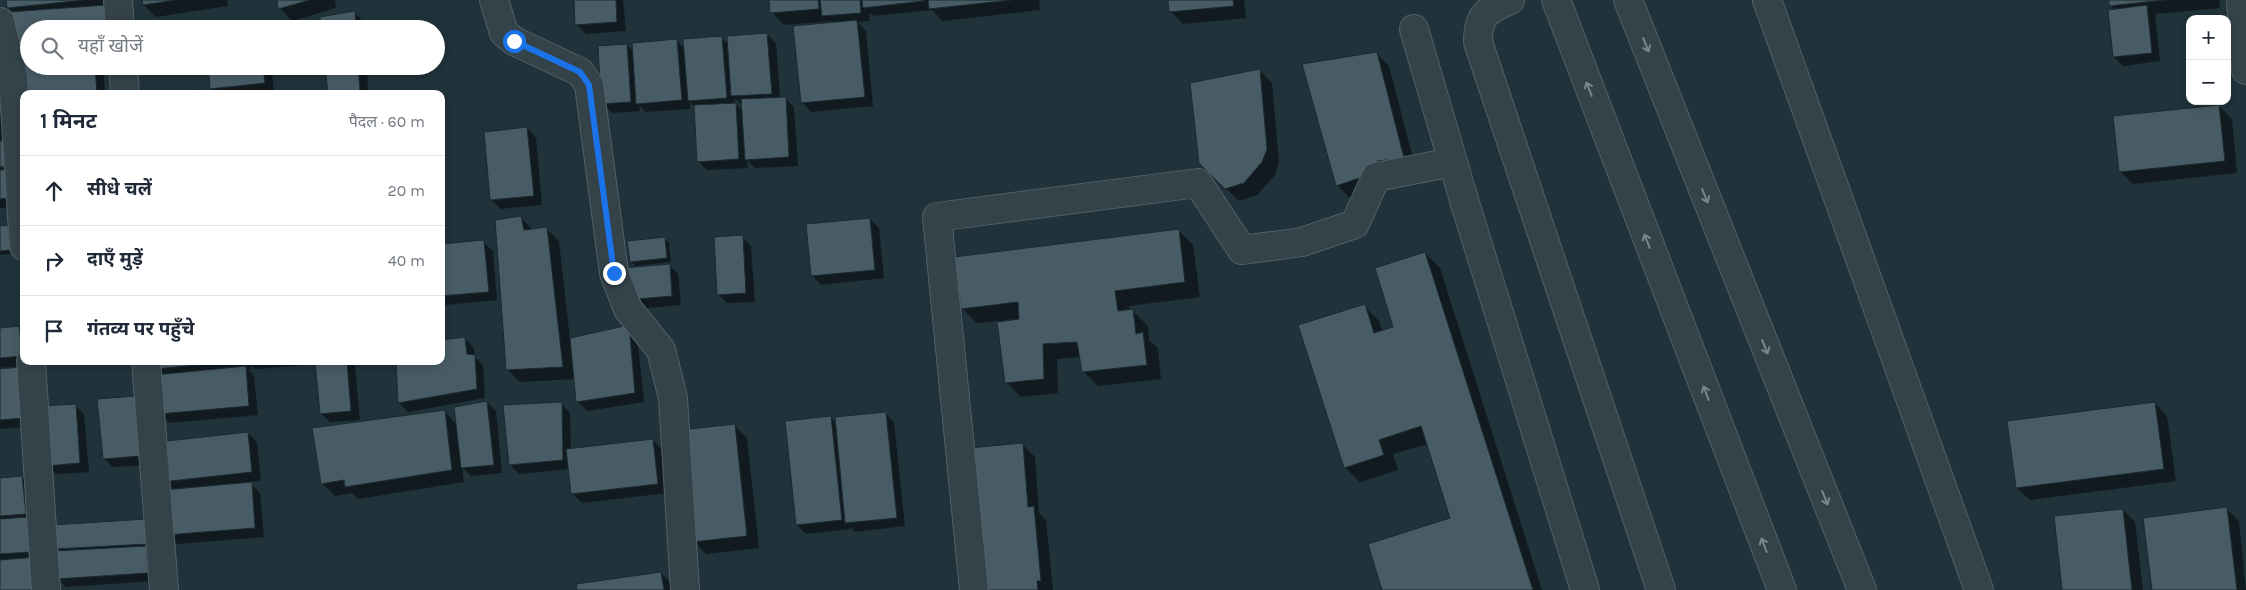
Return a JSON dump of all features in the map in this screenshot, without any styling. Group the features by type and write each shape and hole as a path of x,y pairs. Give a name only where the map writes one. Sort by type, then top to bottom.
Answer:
{"street":[{"path":"118,0 119,20"},
{"path":"494,0 504,33 514,41 580,72 589,85 614,273 628,309 661,350 673,398 685,590"},
{"path":"1510,0 1492,8 1482,16 1478,27 1478,42 1661,590"},
{"path":"1556,0 1782,590"},
{"path":"1628,0 1862,590"},
{"path":"1767,0 1979,590"},
{"path":"2241,0 2246,70"},
{"path":"0,22 13,76 20,184"},
{"path":"1414,29 1585,590"},
{"path":"124,75 126,90"},
{"path":"974,590 937,217 1198,183 1242,250 1302,242 1355,224 1376,177 1453,162"},
{"path":"31,365 46,590"},
{"path":"146,365 164,590"}],"building":[{"path":"6,0 85,0 7,8"},
{"path":"142,0 176,0 143,5"},
{"path":"277,0 310,0 278,9"},
{"path":"574,0 616,0 617,22 575,25"},
{"path":"769,0 818,0 819,9 770,13"},
{"path":"820,0 860,0 861,13 822,16"},
{"path":"862,0 924,0 924,1 863,8"},
{"path":"928,0 1012,0 929,9"},
{"path":"1168,0 1233,0 1234,6 1169,12"},
{"path":"2109,0 2165,0 2109,6"},
{"path":"106,5 107,20 20,20 20,51 12,51 9,12"},
{"path":"2147,5 2152,53 2113,57 2108,10"},
{"path":"355,11 356,20 320,20 320,17"},
{"path":"857,20 865,97 801,103 793,26"},
{"path":"767,33 772,94 731,96 727,36"},
{"path":"722,36 727,98 688,101 683,39"},
{"path":"677,39 682,100 636,104 632,43"},
{"path":"627,44 631,102 601,104 598,46"},
{"path":"1377,52 1404,158 1377,161 1365,176 1336,186 1302,64"},
{"path":"15,55 20,55 20,75 96,75 97,90 23,90"},
{"path":"1260,69 1267,149 1262,162 1244,183 1225,189 1199,163 1190,83"},
{"path":"209,75 264,75 265,83 210,89"},
{"path":"326,75 359,75 360,90 328,90"},
{"path":"786,97 789,157 745,160 741,99"},
{"path":"736,103 739,159 697,162 694,105"},
{"path":"2219,105 2225,161 2119,172 2113,116"},
{"path":"527,127 534,196 490,200 484,132"},
{"path":"8,140 10,166 0,167 0,141"},
{"path":"0,170 5,170 7,198 0,199"},
{"path":"521,216 524,230 547,227 563,367 506,370 495,220"},
{"path":"870,218 875,270 811,276 806,224"},
{"path":"8,225 10,250 0,251 0,226"},
{"path":"1179,229 1185,282 1115,291 1118,311 1133,309 1136,334 1143,332 1147,365 1082,372 1077,342 1043,344 1044,379 1005,383 997,322 1019,319 1018,302 961,309 954,257"},
{"path":"743,235 746,293 717,295 714,237"},
{"path":"665,237 667,258 630,262 627,241"},
{"path":"484,240 489,292 445,296 445,244"},
{"path":"1425,252 1533,590 1382,590 1368,544 1450,518 1421,426 1379,440 1384,455 1344,468 1298,325 1365,304 1374,333 1393,327 1375,268"},
{"path":"670,264 672,296 627,300 624,268"},
{"path":"629,325 635,393 576,402 570,338"},
{"path":"19,326 20,356 0,358 0,328"},
{"path":"465,337 467,354 475,355 477,389 398,403 396,365 445,365 445,340"},
{"path":"156,365 196,365 156,369"},
{"path":"315,365 347,365 351,411 320,414"},
{"path":"246,366 249,406 159,414 155,375"},
{"path":"21,367 25,418 0,420 0,369"},
{"path":"135,396 140,456 103,459 97,399"},
{"path":"487,401 494,465 461,468 454,407"},
{"path":"562,402 563,460 509,465 503,405"},
{"path":"2155,402 2164,469 2016,488 2007,421"},
{"path":"76,404 80,463 46,466 41,406"},
{"path":"445,410 452,470 345,487 344,480 321,484 312,428"},
{"path":"886,412 897,518 845,523 835,417"},
{"path":"831,416 842,520 796,525 785,421"},
{"path":"735,424 747,536 692,542 681,430"},
{"path":"248,432 252,472 162,482 158,442"},
{"path":"653,439 658,484 571,494 566,449"},
{"path":"1023,443 1028,507 1034,506 1041,581 1037,581 1038,590 984,590 968,448"},
{"path":"22,476 26,514 0,516 0,478"},
{"path":"252,482 255,528 166,535 163,490"},
{"path":"2227,507 2237,590 2152,590 2143,518"},
{"path":"2123,509 2132,590 2062,590 2054,516"},
{"path":"27,517 30,552 0,554 0,519"},
{"path":"146,519 148,544 54,549 52,525"},
{"path":"146,546 148,573 56,579 54,551"},
{"path":"36,557 38,590 0,590 0,560"},
{"path":"661,572 664,590 577,590 576,584"}],"route":[{"path":"514,41 570,66 580,72 589,85 613,254 614,273"}]}
